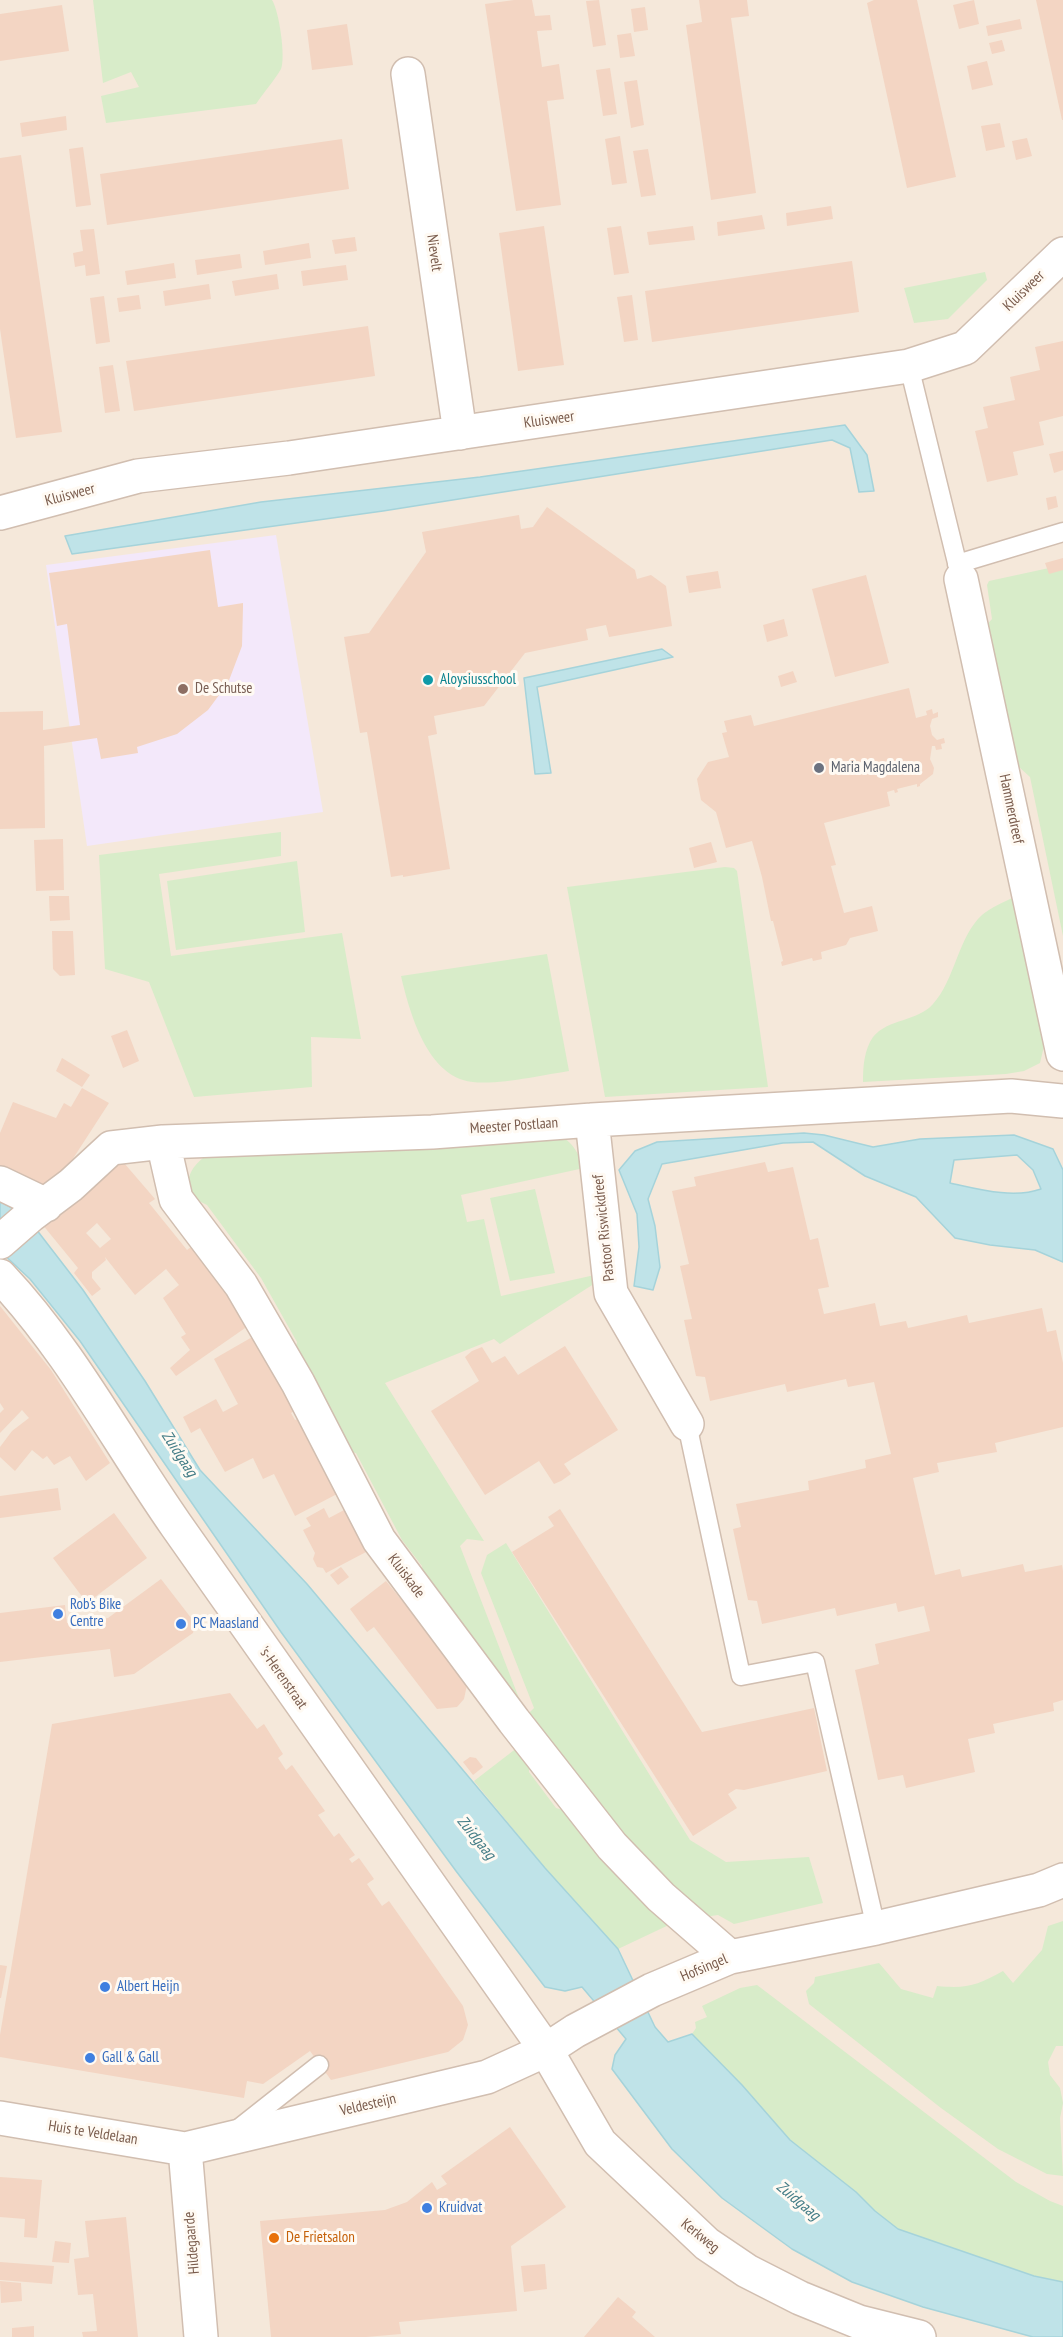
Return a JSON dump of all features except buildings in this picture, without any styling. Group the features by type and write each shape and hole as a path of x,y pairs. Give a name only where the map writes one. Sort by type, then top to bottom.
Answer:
{"street":[{"name":"Nievelt","path":"408,74 460,433"},
{"name":"Kluisweer","path":"0,513 138,476 289,458 909,366 965,348 1063,254"},
{"name":"Hammerdreef","path":"959,571 1063,1054"},
{"name":"Meester Postlaan","path":"0,1242 111,1148 164,1142 432,1132 592,1120 1011,1096 1063,1101"},
{"name":"Pastoor Riswickdreef","path":"592,1120 611,1293 687,1424"},
{"name":"Kluiskade","path":"164,1142 176,1199 241,1285 298,1383 379,1540 612,1846 661,1898 730,1957"},
{"path":"0,1183 38,1210"},
{"name":"'s-Herenstraat","path":"0,1276 17,1294 68,1361 159,1500 546,2050"},
{"name":"Hofsingel","path":"546,2050 575,2031 652,1990 730,1957 876,1928 1039,1890 1063,1880"},
{"name":"Veldesteijn","path":"185,2149 487,2077 546,2050"},
{"name":"Kerkweg","path":"546,2050 600,2143 707,2244 747,2271 800,2298 859,2322 919,2337"},
{"name":"Huis te Veldelaan","path":"0,2118 185,2149"},
{"name":"Hildegaarde","path":"185,2149 201,2337"}],"lane":[{"name":"Hammerdreef","path":"909,366 959,571"},
{"path":"959,571 1063,532"},
{"path":"687,1424 741,1676 814,1662 876,1928"},
{"path":"227,2138 320,2065"}],"shaded area":[{"path":"0,0 1063,0 1063,2337 0,2337"},
{"name":"De Schutse","path":"276,535 323,812 87,846 46,565"}],"green space":[{"path":"93,0 272,0 281,34 283,55 281,69 256,104 106,123 101,96 139,87 131,72 103,83"},
{"path":"985,272 987,280 948,319 914,323 904,288"},
{"path":"1063,565 1063,936 1030,777 1018,766 985,627 992,619 987,585 989,581"},
{"path":"281,832 281,856 159,874 171,956 342,933 361,1039 311,1037 312,1087 194,1097 149,982 105,969 99,855"},
{"path":"297,861 305,932 176,950 167,881"},
{"path":"725,867 734,868 737,871 768,1087 605,1097 567,887"},
{"path":"1014,897 1044,1046 1040,1063 1024,1071 1006,1074 863,1082 866,1053 873,1037 887,1026 919,1014 933,1004 947,983 974,924 985,912"},
{"path":"547,954 569,1071 486,1083 463,1080 438,1063 429,1051 414,1021 401,976"},
{"path":"559,1135 575,1149 584,1168 461,1195 467,1222 484,1219 501,1296 599,1274 600,1280 500,1344 494,1339 385,1383 484,1541 467,1539 460,1546 522,1706 423,1578 422,1566 402,1540 356,1453 344,1451 294,1356 297,1342 261,1278 207,1205 191,1197 188,1184 191,1172 208,1154"},
{"path":"535,1189 555,1273 510,1281 490,1198"},
{"path":"506,1543 690,1840 726,1862 809,1857 823,1903 734,1924 718,1915 704,1917 635,1852 525,1717 534,1708 481,1573 487,1555"},
{"path":"522,1744 529,1754 529,1772 556,1808 570,1812 673,1923 618,1949 545,1868 474,1781"},
{"path":"1063,1921 1063,2046 1056,2046 1048,2062 1050,2075 1060,2088 1063,2103 1060,2118 1063,2176 1047,2174 998,2149 941,2108 809,2004 806,1991 814,1983 815,1977 879,1963 901,1989 933,1998 937,1986 972,1985 1003,1971 1013,1983 1042,1950 1048,1926"},
{"path":"757,1985 1016,2182 1063,2206 1063,2282 1034,2276 898,2229 856,2192 790,2140 742,2085 692,2034 696,2028 695,2022 707,2017 702,2006 740,1988"}],"water":[{"path":"845,425 867,455 874,491 859,492 850,448 832,440 383,511 72,554 65,536 261,502 480,477"},
{"path":"662,649 673,657 537,687 551,773 535,774 524,678"},
{"path":"804,1133 824,1135 873,1147 920,1139 1014,1135 1053,1149 1063,1170 1063,1262 1035,1250 955,1238 916,1197 865,1176 813,1142 783,1143 662,1164 648,1199 655,1226 660,1267 653,1290 634,1286 639,1247 637,1214 619,1170 635,1151 657,1142","holes":["1017,1155 1033,1170 1041,1189 1030,1192 996,1192 950,1183 954,1160"]},
{"name":"Zuidgaag","path":"0,1201 12,1208 36,1229 83,1290 145,1381 200,1470 307,1584 545,1868 618,1949 655,2027 668,2042 692,2034 742,2085 790,2140 856,2192 898,2229 1034,2276 1063,2282 1063,2337 1033,2337 923,2307 852,2282 792,2249 722,2198 672,2149 612,2069 615,2055 626,2039 582,1987 565,1991 545,1987 456,1871 281,1632 80,1341 30,1279 0,1251"}],"place":[{"name":"Aloysiusschool","path":"428,680"},
{"name":"De Schutse","path":"183,689"},
{"name":"Maria Magdalena","path":"819,768"},
{"name":"Rob's Bike Centre","path":"58,1614"},
{"name":"PC Maasland","path":"181,1624"},
{"name":"Albert Heijn","path":"105,1987"},
{"name":"Gall & Gall","path":"90,2058"},
{"name":"Kruidvat","path":"427,2208"},
{"name":"De Frietsalon","path":"274,2238"}]}
